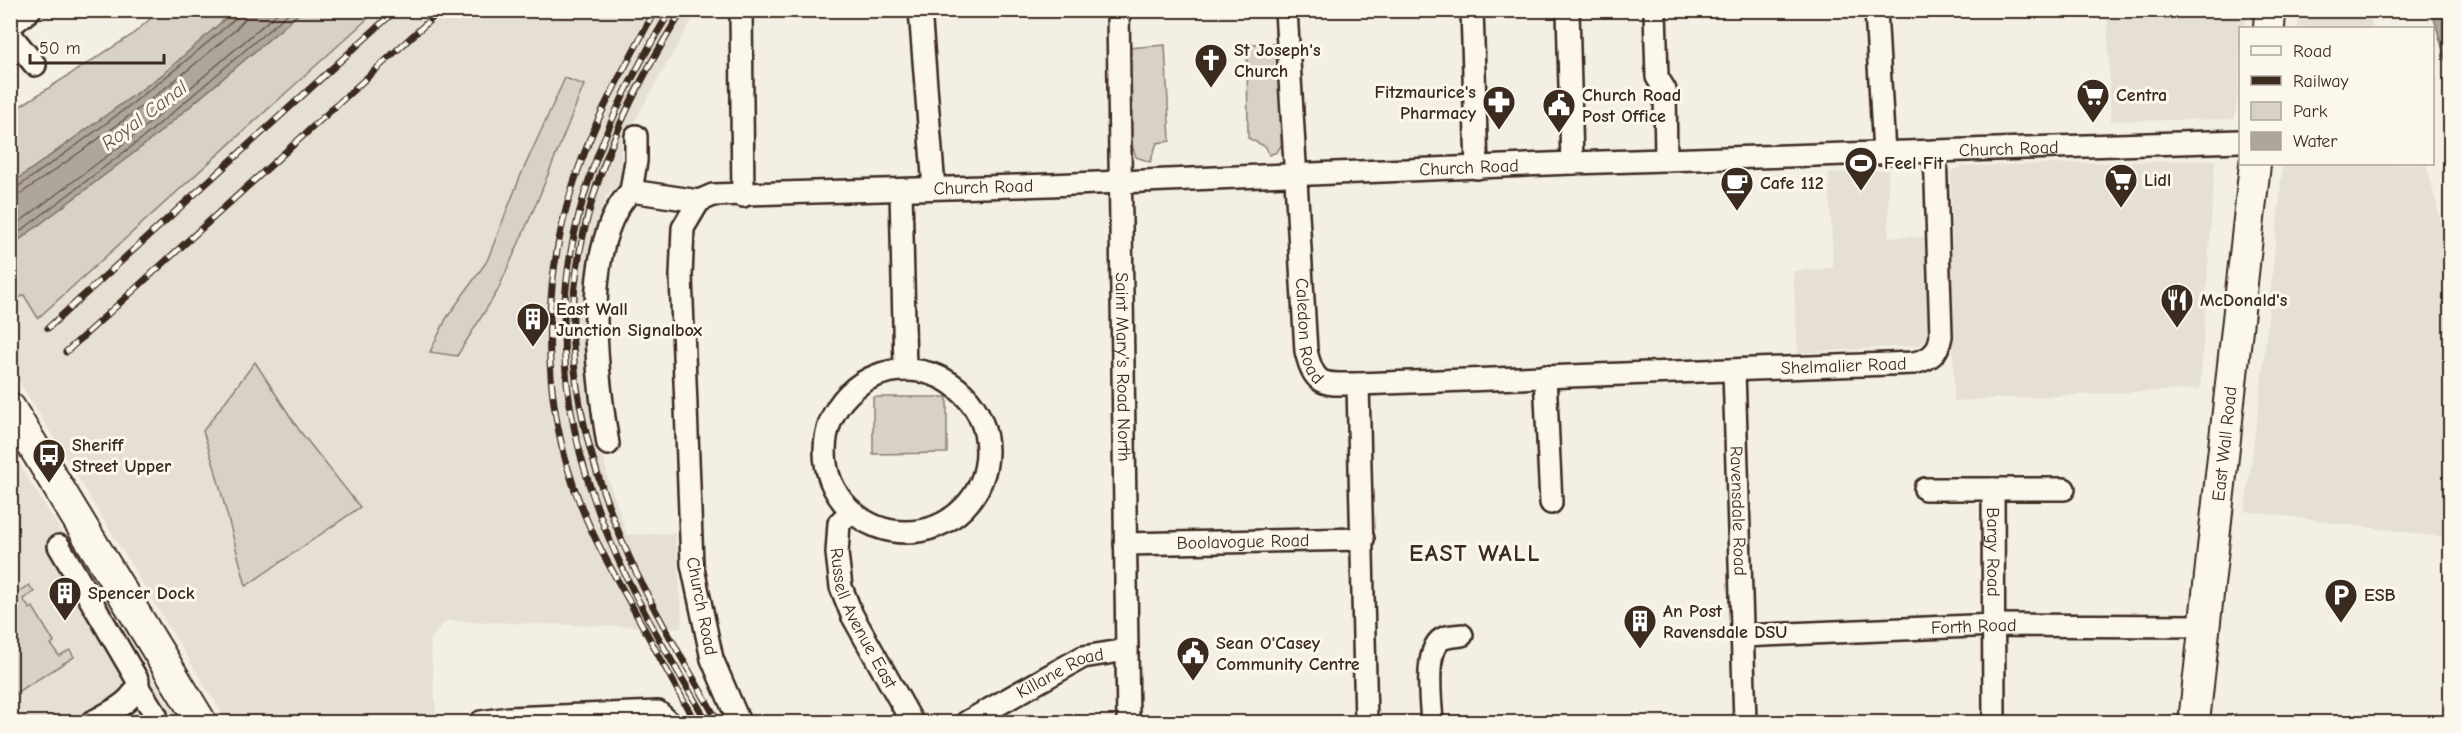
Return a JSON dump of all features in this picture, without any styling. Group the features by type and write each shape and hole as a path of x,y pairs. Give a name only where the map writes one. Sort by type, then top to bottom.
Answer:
{"main road":[{"path":"2269,27 2271,10"},
{"name":"East Wall Road","path":"2194,723 2255,165"},
{"path":"10,408 201,723"}],"street":[{"path":"10,26 30,10"},
{"path":"920,10 934,188"},
{"name":"Saint Mary's Road North","path":"1118,10 1128,723"},
{"name":"Caledon Road","path":"1286,10 1306,351 1311,371 1318,379 1328,384 1358,384 1366,723"},
{"path":"1472,10 1478,168"},
{"path":"1568,10 1572,163"},
{"path":"1876,10 1884,153"},
{"path":"1655,11 1657,77 1665,90 1666,160"},
{"path":"741,21 743,195"},
{"path":"10,33 35,65"},
{"path":"608,444 597,375 600,263 608,232 619,204 631,192 636,161 636,136"},
{"name":"Church Road","path":"631,192 699,201 713,195 2239,141"},
{"name":"Shelmalier Road","path":"1358,384 1914,363 1933,356 1939,347 1941,336 1935,151"},
{"path":"901,190 904,370"},
{"name":"Church Road","path":"699,201 683,228 681,276 692,564 712,659 740,723"},
{"name":"Russell Avenue East","path":"904,370 921,371 952,384 970,401 983,427 987,444 986,462 980,483 969,503 938,526 920,531 887,530 870,524 851,512 832,486 826,467 825,442 830,421 839,403 857,385 880,374 904,370"},
{"name":"Ravensdale Road","path":"1734,371 1745,723"},
{"path":"1545,376 1551,503"},
{"name":"Bargy Road","path":"1925,489 2064,489"},
{"name":"Bargy Road","path":"1994,489 1994,723"},
{"name":"Russell Avenue East","path":"851,512 839,523 837,553 841,587 852,615 912,723"},
{"name":"Boolavogue Road","path":"1125,544 1363,539"},
{"path":"59,546 136,677 137,686 156,715"},
{"name":"Forth Road","path":"1743,636 1995,625 2205,626"},
{"path":"1432,723 1430,659 1434,647 1442,638 1462,635"},
{"name":"Killane Road","path":"967,723 1083,657 1127,650"},
{"path":"92,723 125,702 137,686"},
{"path":"481,723 509,720 664,717"}],"shaded area":[{"path":"2300,10 2369,11 2373,27 2298,27"},
{"path":"302,11 697,11 621,145 622,184 606,196 591,267 584,333 587,371 607,475 627,535 675,533 681,628 446,621 430,640 437,722 227,722 11,368 11,246 148,142"},
{"path":"2107,11 2247,11 2245,27 2239,27 2239,81 2235,119 2111,121"},
{"path":"2215,160 2200,389 1954,401 1951,171 1963,166"},
{"path":"2283,165 2426,165 2450,256 2450,538 2245,511 2261,387"},
{"path":"1888,170 1889,237 1928,237 1930,334 1921,345 1798,353 1793,271 1833,268 1829,173"},
{"path":"10,449 173,712 179,722 11,722"}],"green space":[{"path":"159,11 235,11 163,74 11,184 11,112 132,35"},
{"path":"302,11 376,11 38,318 24,295 11,303 11,246 148,142"},
{"path":"1247,44 1277,44 1282,144 1277,152 1269,155 1266,147 1248,138"},
{"path":"1165,45 1170,141 1157,143 1150,162 1136,157 1128,133 1127,48"},
{"path":"565,78 584,85 537,202 497,292 457,356 430,352 446,319 487,261 520,177"},
{"path":"255,362 299,430 360,507 246,586 203,431"},
{"path":"873,397 947,397 947,453 873,454"},
{"path":"29,585 34,592 23,599 30,609 33,607 54,642 51,644 59,656 70,650 74,657 11,696 11,596"}],"water":[{"name":"Royal Canal","path":"235,10 302,11 148,142 11,246 11,184 163,74"},
{"path":"2432,11 2450,11 2450,76"}],"railway":[{"path":"48,328 396,10"},
{"path":"66,352 441,10"},
{"path":"655,10 603,110 572,188 553,278 550,325 551,371 556,417 566,462 581,506 603,554 695,722"},
{"path":"671,10 633,76 603,141 582,205 568,269 564,334 569,401 585,471 611,543 644,612 707,722"},
{"path":"683,10 638,87 602,170 579,256 574,300 573,345 583,419 612,515 642,585 718,722"}],"place":[{"name":"St Joseph's Church","path":"1211,89"},
{"name":"Centra","path":"2093,124"},
{"name":"Fitzmaurice's Pharmacy","path":"1499,131"},
{"name":"Church Road Post Office","path":"1559,134"},
{"name":"Feel Fit","path":"1861,192"},
{"name":"Lidl","path":"2121,209"},
{"name":"Cafe 112","path":"1737,212"},
{"name":"McDonald's","path":"2177,329"},
{"name":"East Wall Junction Signalbox","path":"533,348"},
{"name":"Sheriff Street Upper","path":"49,484"},
{"name":"Spencer Dock","path":"65,622"},
{"name":"ESB","path":"2341,624"},
{"name":"An Post Ravensdale DSU","path":"1640,650"},
{"name":"Sean O'Casey Community Centre","path":"1193,682"}],"district":[{"name":"EAST WALL","path":"1475,553"}]}
